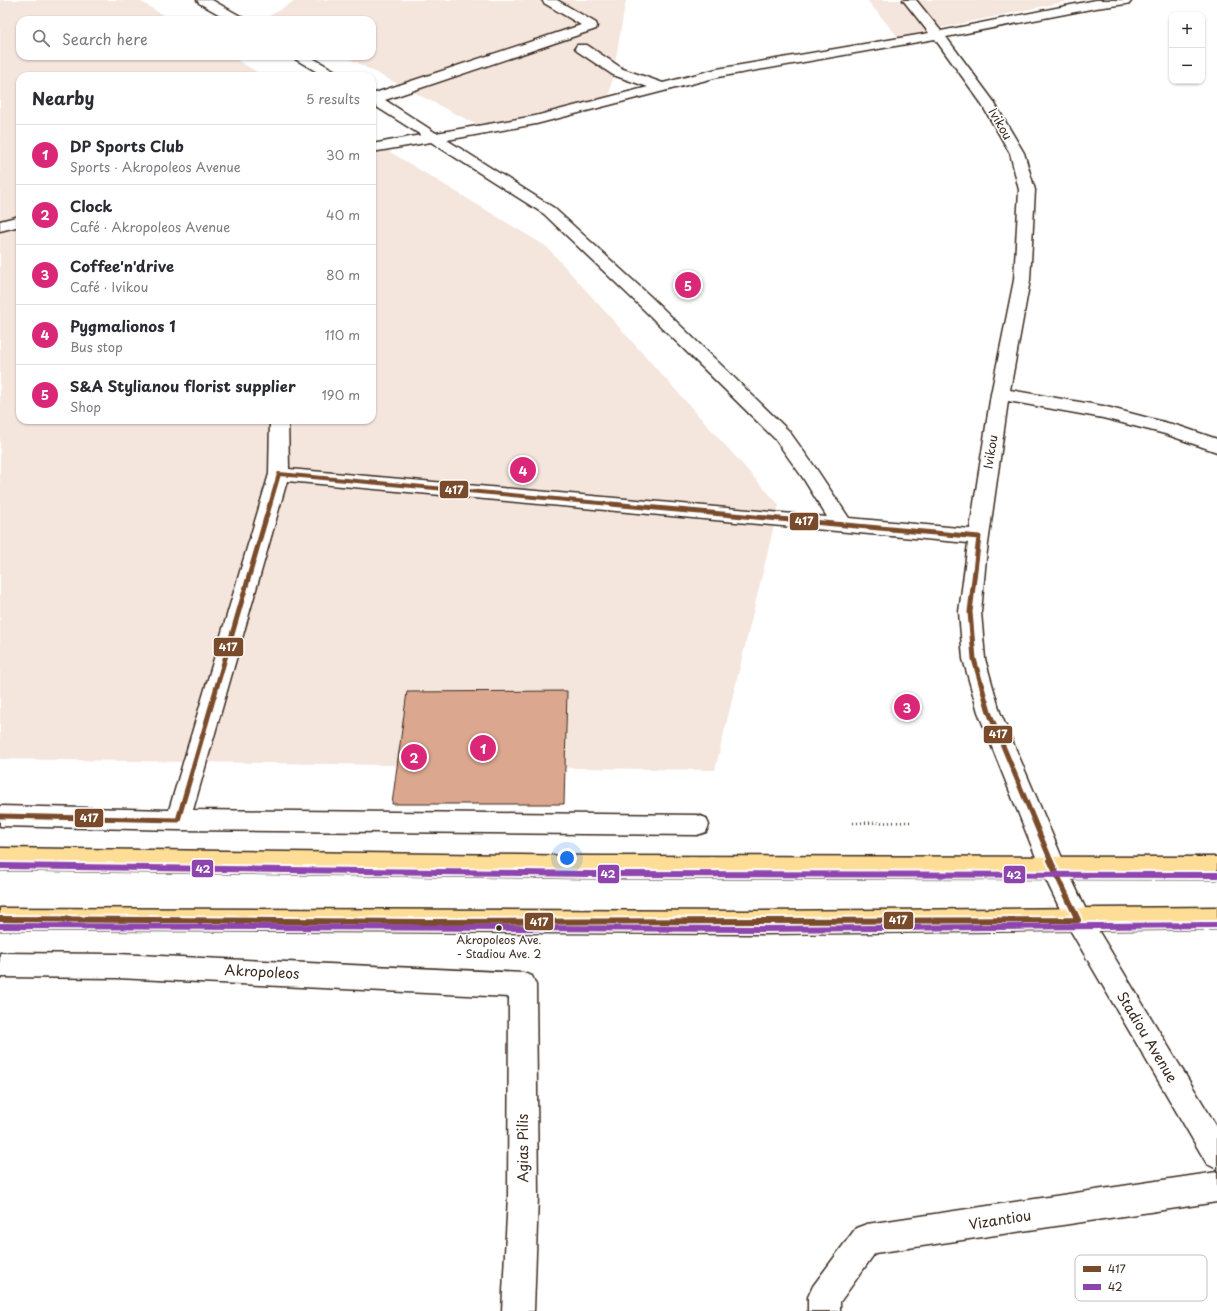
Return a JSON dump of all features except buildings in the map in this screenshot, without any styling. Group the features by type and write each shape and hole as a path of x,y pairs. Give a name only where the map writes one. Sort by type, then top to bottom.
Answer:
{"highway":[{"path":"0,859 590,867 1217,868"},
{"path":"0,919 425,922 1078,920 1217,918"}],"street":[{"path":"203,0 231,16"},
{"path":"376,97 591,26 548,0"},
{"name":"Ivikou","path":"909,0 938,35 985,99 1016,153 1027,190 1022,280 1000,394 979,537 970,612 974,659 989,712 1053,867 1078,920"},
{"path":"376,147 536,120 717,73 938,35 1096,4 1126,0"},
{"path":"582,48 618,72 662,87"},
{"path":"307,60 327,72"},
{"path":"376,100 549,211 644,300 782,435 810,474 842,524"},
{"path":"0,226 16,222"},
{"path":"1000,394 1103,412 1172,430 1217,446"},
{"path":"178,820 279,474 279,424"},
{"path":"279,474 979,537"},
{"path":"0,816 178,820 697,825"},
{"name":"Stadiou Avenue","path":"1078,920 1217,1154"},
{"name":"Akropoleos","path":"0,965 117,966 523,985"},
{"name":"Agias Pilis","path":"518,1311 523,1196 523,985"},
{"name":"Vizantiou","path":"824,1311 824,1297 867,1239 1217,1187"}],"path":[{"path":"853,822 912,822"}],"shaded area":[{"path":"0,0 138,0 164,16 16,16 16,60 237,60 257,72 16,72 16,424 376,424 376,143 547,247 779,505 715,770 0,759"},
{"path":"296,0 626,0 609,97 479,126 352,60 376,60 376,16 270,16"},
{"path":"867,0 1073,0 898,37"}],"transit line":[{"name":"417","path":"279,474 979,537"},
{"name":"417","path":"178,820 279,474"},
{"name":"417","path":"979,537 970,612 974,659 989,712 1053,867 1078,920"},
{"name":"417","path":"0,816 178,820"},
{"name":"42","path":"0,866 590,874 1217,875"},
{"name":"417","path":"0,919 425,922 1078,920"},
{"name":"42","path":"0,926 761,929 1217,925"}],"place":[{"name":"S&A Stylianou florist supplier","path":"688,285"},
{"name":"Pygmalionos 1","path":"523,470"},
{"name":"Coffee'n'drive","path":"907,707"},
{"name":"DP Sports Club","path":"483,748"},
{"name":"Clock","path":"414,757"},
{"name":"Akropoleos Ave. - Stadiou Ave. 2","path":"499,928"}]}
